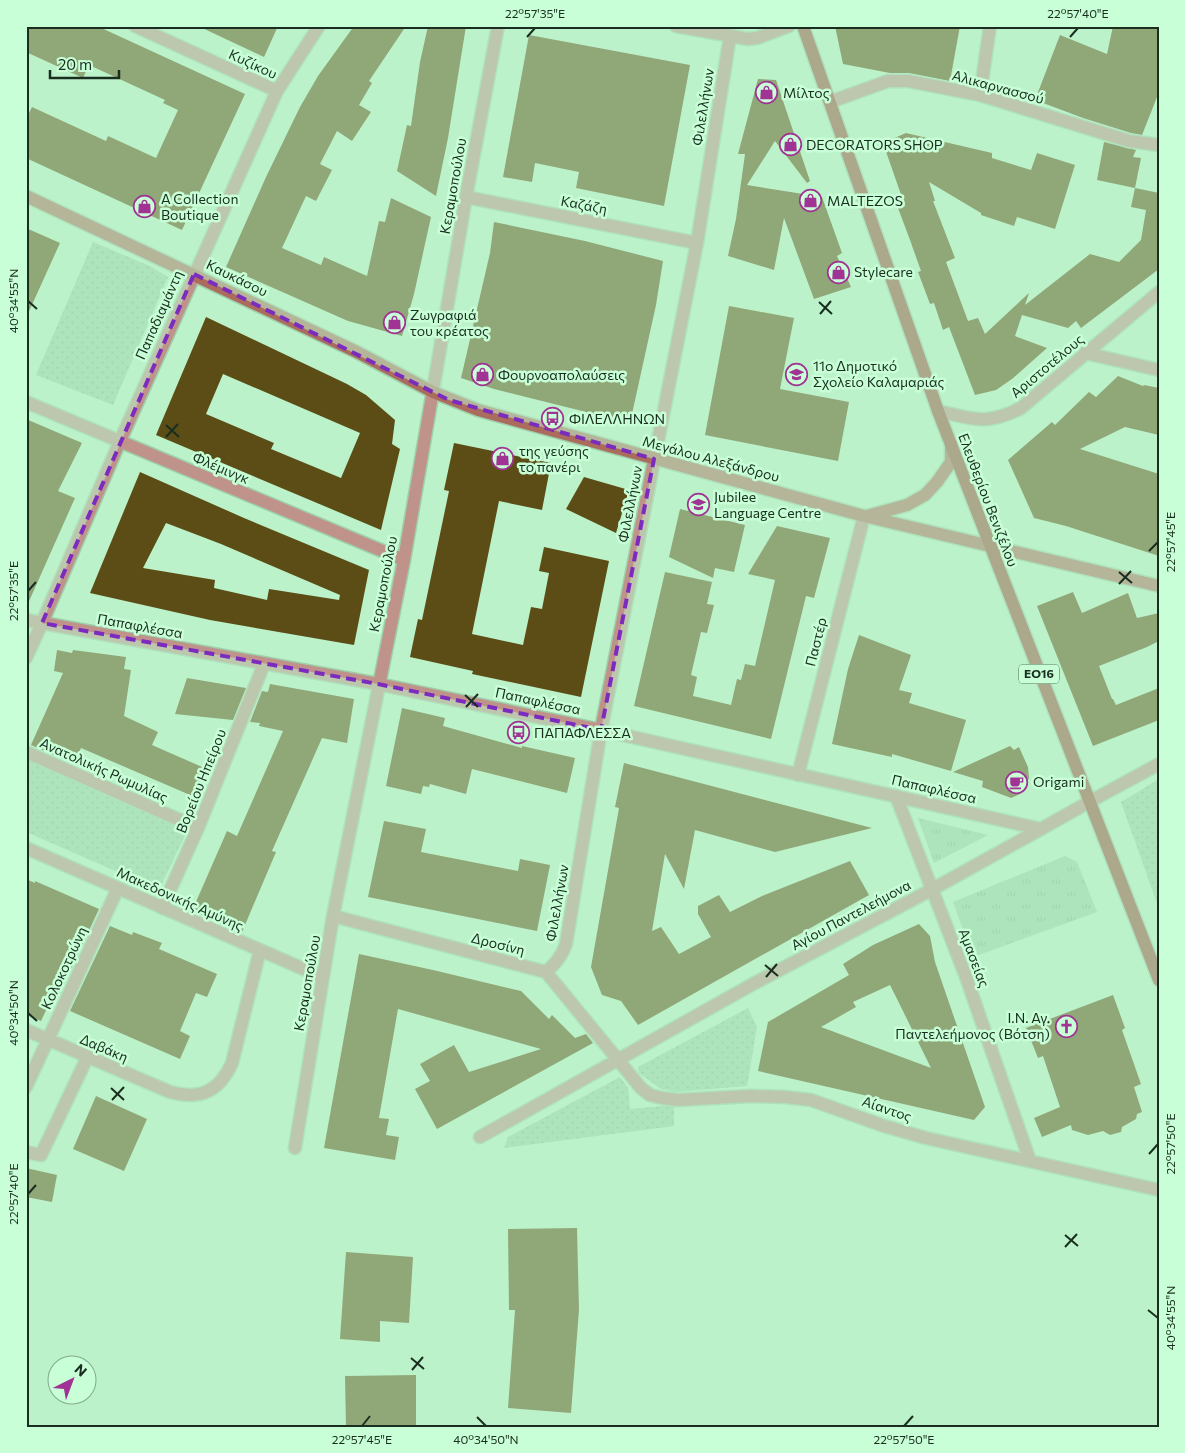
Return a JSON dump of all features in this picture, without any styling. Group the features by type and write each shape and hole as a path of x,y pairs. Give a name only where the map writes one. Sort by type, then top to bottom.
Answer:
{"main road":[{"name":"Ελευθερίου Βενιζέλου","path":"803,26 938,411 1159,980"},
{"name":"Καυκάσου","path":"26,196 357,352 433,392"},
{"name":"Μεγάλου Αλεξάνδρου","path":"433,392 478,410 864,516 1159,586"},
{"path":"864,516 907,505 925,495 951,462 951,444"}],"street":[{"name":"Κυζίκου","path":"135,26 277,91"},
{"name":"Παπαδιαμάντη","path":"26,658 194,274 277,91 319,26"},
{"name":"Κεραμοπούλου","path":"295,1148 333,916 404,560 466,197 498,26"},
{"path":"676,26 748,38 757,38 790,26"},
{"path":"980,95 990,26"},
{"name":"Φιλελλήνων","path":"546,972 560,958 566,944 601,730 697,244 730,36"},
{"name":"Αλικαρνασσού","path":"830,102 888,81 925,83 980,95 1129,141 1159,145"},
{"name":"Καζάζη","path":"466,197 697,244"},
{"name":"Αριστοτέλους","path":"938,411 982,420 1005,417 1021,408 1159,292"},
{"path":"1085,353 1159,370"},
{"name":"Φλέμινγκ","path":"26,402 404,560"},
{"name":"Παστέρ","path":"798,775 864,516"},
{"name":"Παπαφλέσσα","path":"26,620 378,684 601,730 1041,829"},
{"name":"Βορείου Ηπείρου","path":"162,908 198,828 264,664"},
{"name":"Ανατολικής Ρωμυλίας","path":"26,752 198,828"},
{"name":"Αγίου Παντελεήμονα","path":"480,1137 753,984 932,890 1159,764"},
{"name":"Αμασείας","path":"896,796 966,977 1030,1161"},
{"name":"Μακεδονικής Αμύνης","path":"26,848 322,977"},
{"name":"Κολοκοτρώνη","path":"26,1087 118,888"},
{"name":"Δροσίνη","path":"333,916 546,972"},
{"name":"Δαβάκη","path":"26,1030 170,1092 189,1095 202,1094 218,1085 227,1074 232,1063 260,950"},
{"path":"546,972 617,1059"},
{"path":"26,1152 42,1155 88,1058"},
{"name":"Αίαντος","path":"617,1059 641,1088 650,1094 662,1098 678,1100 719,1097 785,1097 811,1100 897,1130 1159,1190"}],"highlighted area":[{"path":"194,274 449,400 654,459 601,730 378,684 42,623"}],"green space":[{"path":"93,242 150,266 168,277 113,405 36,375"},
{"path":"29,759 188,829 159,890 26,832 26,768"},
{"path":"1159,779 1159,909 1121,802"},
{"path":"918,818 988,835 934,863"},
{"path":"1065,856 1077,862 1097,912 973,957 953,902"},
{"path":"748,1008 757,1027 747,1086 676,1092 661,1089 639,1073 638,1067"},
{"path":"620,1077 628,1088 630,1109 674,1105 674,1126 504,1148 508,1137"}],"building":[{"path":"26,26 97,26 245,94 182,230 26,158 26,119 32,107 106,141 108,136 156,158 178,110 163,103 165,100 89,65 83,78 26,52"},
{"path":"198,26 278,26 264,57"},
{"path":"354,26 406,26 369,81 372,83 359,105 371,112 352,141 337,131 320,164 332,170 316,201 306,196 282,248 321,265 324,257 367,276 379,221 385,222 391,198 431,217 414,294 402,336 348,321 226,267 300,107 318,76"},
{"path":"428,26 466,26 448,138 436,196 397,171 407,125 411,126 420,62"},
{"path":"835,26 960,26 950,81 909,73 890,73 843,64"},
{"path":"1113,26 1159,26 1159,92 1142,135 1083,118 1035,100 1060,35 1107,54"},
{"path":"529,35 690,65 664,206 576,188 579,172 535,163 532,182 503,177"},
{"path":"758,79 776,80 810,181 807,183 775,141 747,185 822,197 842,253 837,256 851,287 814,299 784,218 774,270 728,256 736,219 745,154 738,154"},
{"path":"906,133 992,153 992,158 1031,170 1037,153 1075,165 1055,229 1017,217 1014,226 981,215 981,213 929,182 935,201 933,201 955,258 946,262 968,321 978,318 985,334 1029,293 1025,305 1090,254 1119,262 1141,240 1146,210 1131,207 1135,188 1159,193 1159,269 1081,328 1076,321 1068,328 1022,315 1015,336 1047,348 1012,379 996,390 975,395 949,327 943,330 934,303 930,304 918,272 921,271 898,208 905,206 883,143"},
{"path":"1104,142 1136,150 1133,157 1141,158 1135,188 1097,180"},
{"path":"494,222 585,241 663,261 656,305 630,423 494,389 461,378 490,253"},
{"path":"26,228 60,243 26,318"},
{"path":"729,306 794,318 780,389 849,402 838,461 705,435"},
{"path":"206,317 347,384 366,395 395,420 392,444 400,449 381,530 156,435","holes":["223,374 360,433 341,478 271,449 274,443 206,414"]},
{"path":"1118,376 1143,386 1159,388 1159,435 1125,427 1080,449 1159,474 1159,556 1066,526 1034,518 1008,460 1052,422 1055,425 1089,392 1096,397"},
{"path":"26,419 82,443 58,491 75,498 26,608"},
{"path":"454,443 551,463 542,510 499,501 472,634 523,645 531,607 542,609 549,573 539,571 544,547 609,561 581,697 472,674 473,671 410,657 418,619 422,620 449,491 444,490"},
{"path":"140,472 369,570 354,645 210,620 90,593","holes":["166,523 221,544 340,595 339,600 269,589 267,600 214,588 215,580 143,568"]},
{"path":"584,477 629,490 616,533 566,509"},
{"path":"680,509 745,525 734,572 715,568 713,578 669,557"},
{"path":"777,526 830,538 814,598 806,596 771,739 634,706 665,572 712,582 707,604 714,605 707,633 701,632 691,675 697,677 693,696 731,705 737,679 741,680 745,664 755,666 775,580 748,574"},
{"path":"1073,592 1082,613 1128,593 1137,618 1159,613 1159,641 1099,666 1116,705 1159,688 1159,720 1093,746 1037,606"},
{"path":"859,635 911,655 899,690 912,693 909,703 966,720 951,771 892,754 892,757 832,744 848,669"},
{"path":"57,650 72,653 73,650 126,657 124,669 131,670 124,716 158,732 152,745 209,770 197,798 81,748 74,764 31,745 63,673 54,671"},
{"path":"187,678 246,688 233,720 175,714"},
{"path":"270,684 354,699 347,743 322,738 272,851 276,852 242,932 192,911 227,831 237,836 283,731 259,726 260,723 250,722 262,691 268,692"},
{"path":"402,708 445,718 443,726 522,748 522,746 575,758 567,793 472,769 466,794 430,784 429,787 423,786 421,794 386,786"},
{"path":"1010,746 1014,750 1019,747 1028,767 1029,778 1020,794 1011,798 982,787 983,781 953,772"},
{"path":"624,763 872,828 775,852 695,830 684,889 665,854 652,931 661,927 679,954 711,937 698,914 698,906 719,895 730,912 762,896 850,861 869,895 638,1025 621,1001 602,995 591,967 619,808 615,807"},
{"path":"384,821 426,829 421,852 518,871 520,859 550,865 537,931 368,897"},
{"path":"26,879 35,883 35,881 99,909 55,1004 50,1002 41,1021 26,1015"},
{"path":"919,924 930,936 935,962 985,1107 974,1120 758,1071 768,1022 849,975 843,964 873,945","holes":["890,985 931,1068 821,1027 856,1007 853,1002"]},
{"path":"110,926 132,935 133,932 162,943 159,949 217,974 207,997 196,993 180,1031 190,1036 180,1059 70,1011"},
{"path":"359,954 521,991 549,1019 552,1015 575,1038 586,1034 593,1043 437,1129 415,1089 430,1081 420,1064 454,1045 469,1072 541,1049 398,1009 379,1118 389,1119 386,1135 399,1137 395,1160 324,1148"},
{"path":"1113,995 1125,1028 1122,1030 1141,1084 1134,1087 1142,1112 1137,1114 1136,1119 1122,1127 1121,1132 1110,1135 1103,1131 1088,1135 1072,1130 1071,1125 1042,1137 1034,1118 1060,1107 1043,1056 1038,1058 1026,1028"},
{"path":"96,1096 147,1119 124,1171 73,1149"},
{"path":"26,1168 57,1175 52,1202 26,1197"},
{"path":"577,1228 579,1310 571,1413 508,1408 515,1310 509,1310 508,1229"},
{"path":"346,1252 413,1257 409,1323 380,1321 380,1342 340,1339"},
{"path":"416,1375 416,1427 346,1427 345,1376"}],"place":[{"name":"Μίλτος","path":"767,93"},
{"name":"DECORATORS SHOP","path":"790,145"},
{"name":"MALTEZOS","path":"811,201"},
{"name":"A Collection Boutique","path":"145,207"},
{"name":"Stylecare","path":"838,272"},
{"name":"Ζωγραφιά του κρέατος","path":"394,323"},
{"name":"11ο Δημοτικό Σχολείο Καλαμαριάς","path":"797,374"},
{"name":"Φουρνοαπολαύσεις","path":"482,375"},
{"name":"ΦΙΛΕΛΛΗΝΩΝ","path":"553,419"},
{"name":"της γεύσης το πανέρι","path":"503,459"},
{"name":"Jubilee Language Centre","path":"698,505"},
{"name":"ΠΑΠΑΦΛΕΣΣΑ","path":"518,733"},
{"name":"Origami","path":"1017,782"},
{"name":"Ι.Ν. Αγ. Παντελεήμονος (Βότση)","path":"1066,1026"}]}
